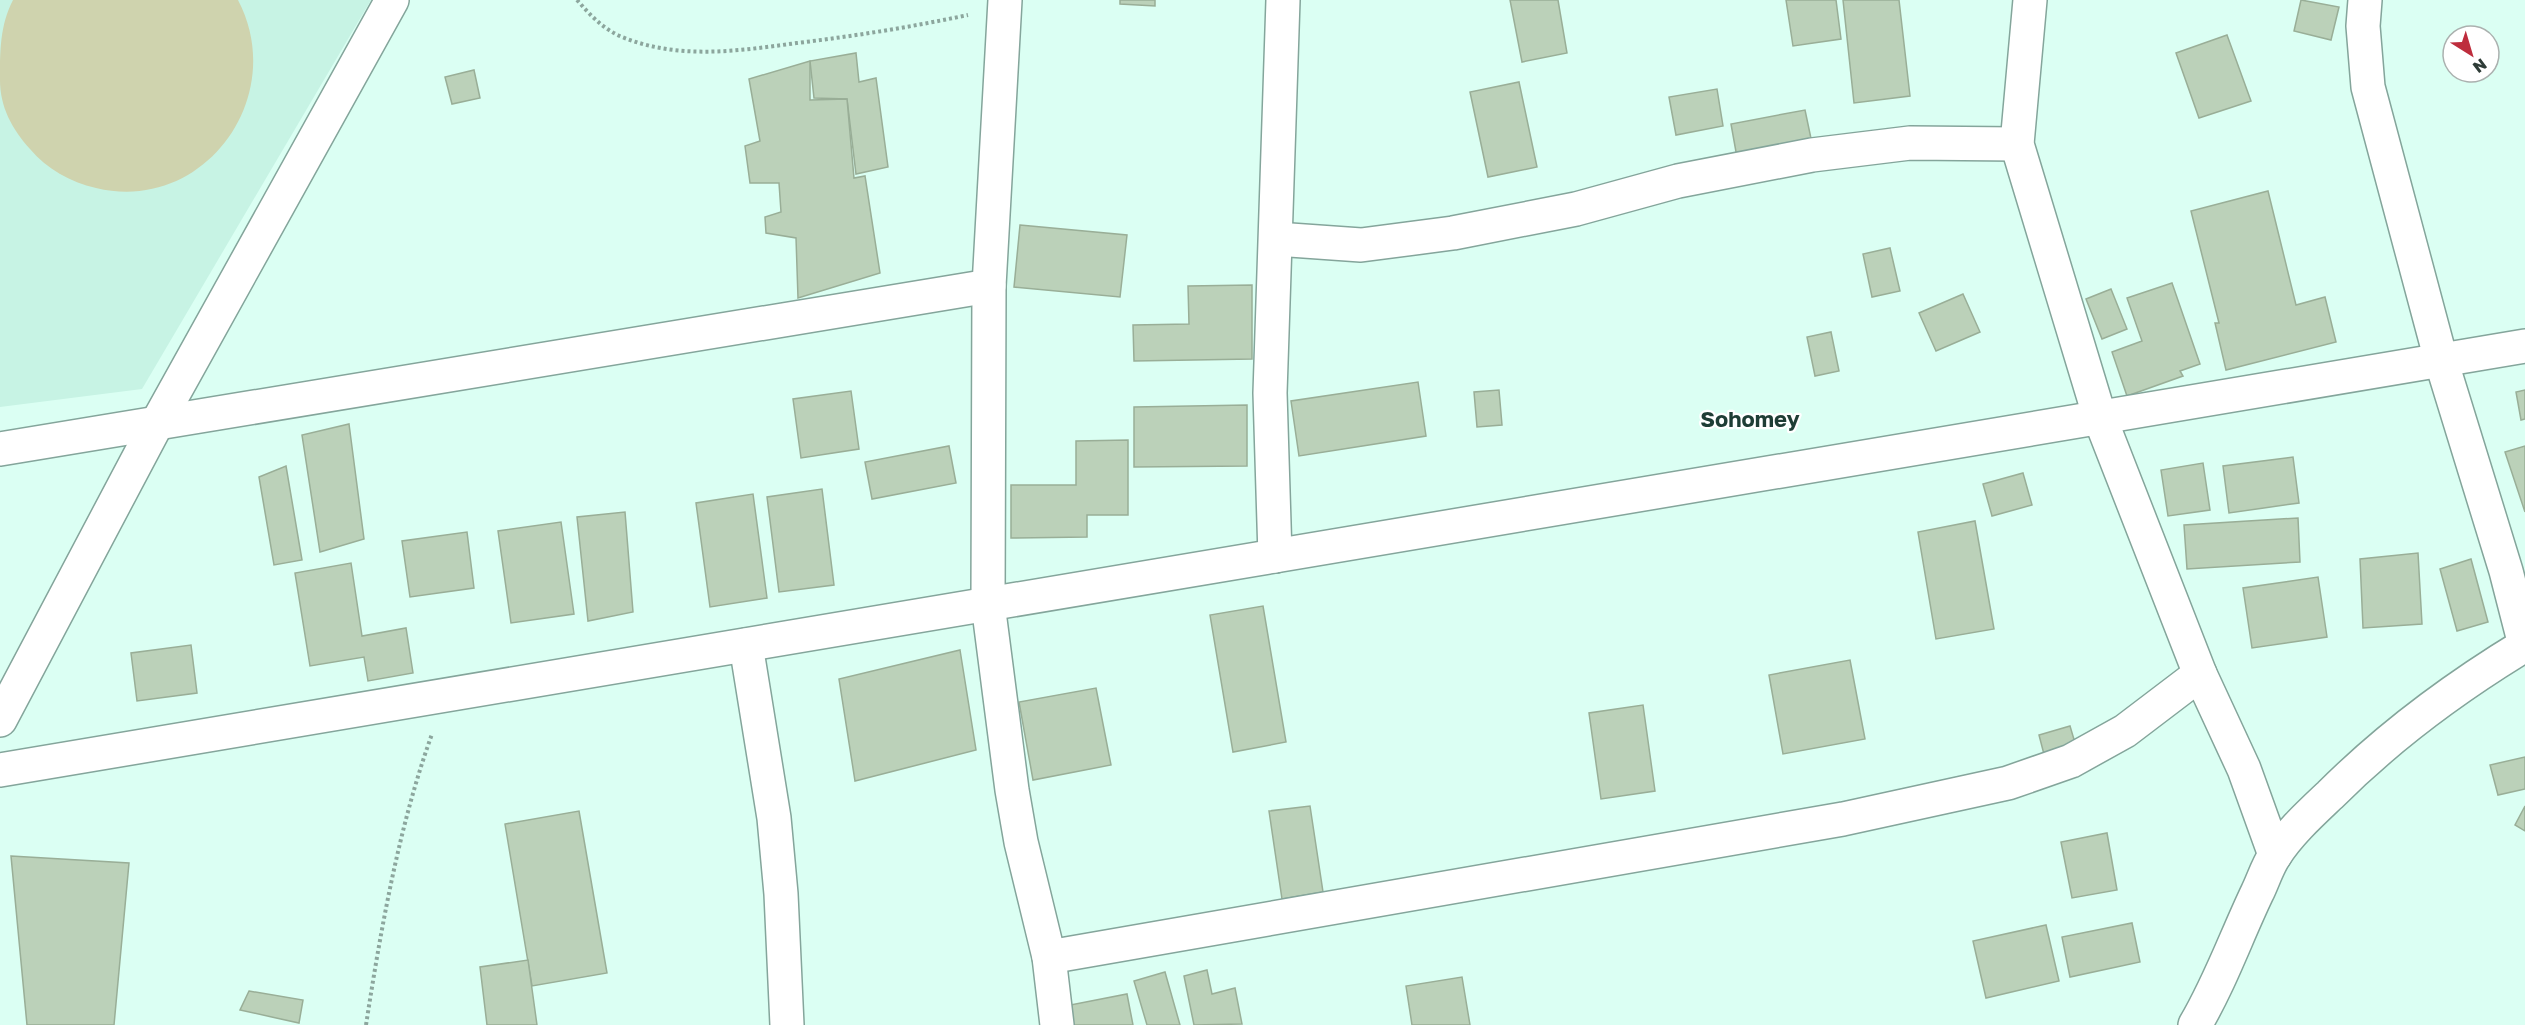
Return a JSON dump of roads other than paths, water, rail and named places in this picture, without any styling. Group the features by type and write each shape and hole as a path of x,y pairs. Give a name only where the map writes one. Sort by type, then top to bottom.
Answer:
{"street":[{"path":"0,720 156,425 392,0"},
{"path":"1275,556 1270,393 1283,0"},
{"path":"2030,0 2017,144 2100,418 2200,674 2244,769 2275,855"},
{"path":"2196,1025 2212,997 2240,927 2275,855 2310,814 2367,759 2464,682 2525,645 2506,571 2441,360 2368,87 2363,26 2365,0"},
{"path":"1005,4 989,286 988,604 1019,832 1049,957 1058,1025"},
{"path":"1276,239 1361,245 1430,236 1576,209 1678,181 1812,155 1910,143 2017,144"},
{"path":"0,448 156,425 989,286"},
{"path":"0,770 2525,346"},
{"path":"746,645 774,818 781,894 787,1025"},
{"path":"1049,957 1843,819 2008,783 2071,761 2126,731 2200,674"}],"district":[{"name":"Sohomey","path":"1750,418"}]}
